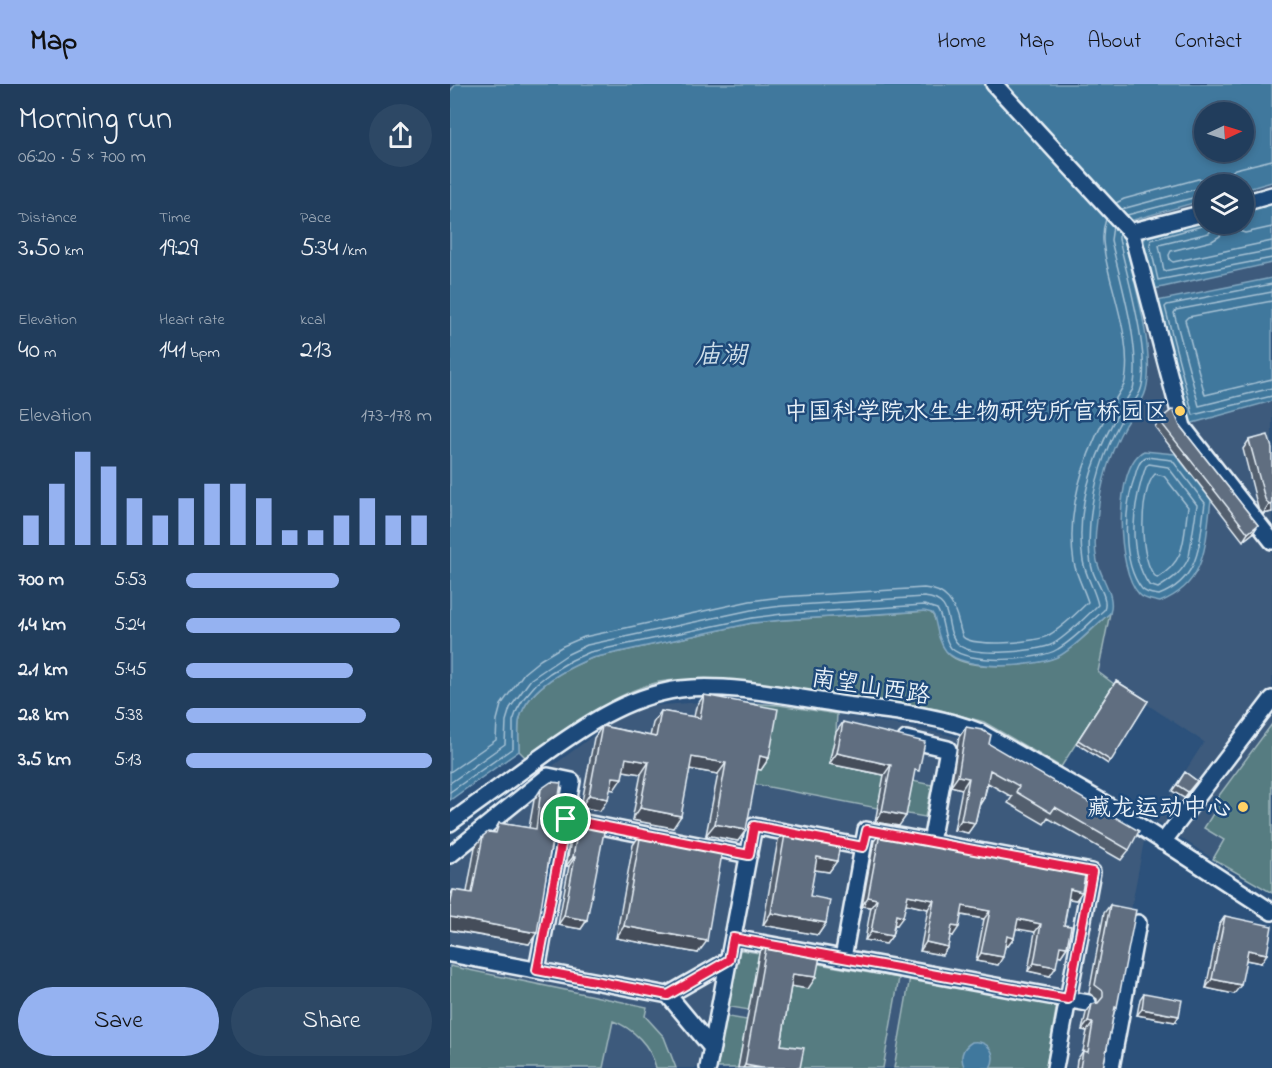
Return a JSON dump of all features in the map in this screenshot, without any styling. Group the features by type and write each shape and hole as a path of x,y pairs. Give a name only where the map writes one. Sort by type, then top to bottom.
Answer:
{"street":[{"path":"994,84 1132,234 1183,427 1272,541"},
{"path":"1254,200 1272,195"},
{"path":"1132,234 1137,230 1194,216"},
{"name":"南望山西路","path":"450,823 555,747 624,704 680,689 709,688 772,694 933,718 980,732 1104,803 1272,912"},
{"path":"1163,842 1272,699"},
{"path":"893,736 948,749 931,842"},
{"path":"450,855 548,777 573,781 537,970"},
{"path":"566,819 749,855"},
{"path":"708,1068 754,826 863,847"},
{"path":"843,958 867,830 1092,872 1055,1068"},
{"path":"1111,1068 1117,1008 1138,923"},
{"path":"733,938 1088,1003"},
{"path":"450,954 668,995 712,1048"},
{"path":"668,995 729,960"}],"shaded area":[{"name":"中国科学院水生生物研究所官桥园区","path":"1272,153 1272,893 1213,859 1154,820 1204,742 1098,672 1069,596 1105,227 1194,188 1194,234 1254,234 1254,174 1225,174"},
{"path":"712,701 782,705 984,742 1145,836 1101,1068 450,1068 450,843 614,720 652,706"}],"green space":[{"path":"929,611 933,615 943,645 951,656 973,664 1005,666 1037,662 1060,655 1110,613 1098,672 1114,684 1061,767 984,722 937,709 701,680 664,681 641,687 590,714 528,760 519,751 519,722 529,700 548,682 592,658 752,623"},
{"path":"731,702 779,705 837,714 836,732 829,764 932,785 925,817 902,813 882,790 877,808 749,783 751,768 761,769"},
{"name":"藏龙运动中心","path":"1272,724 1272,893 1213,859 1224,840 1204,828 1216,809 1212,805"},
{"path":"735,949 759,953 749,1010 725,1006"},
{"path":"813,963 899,978 883,1068 794,1068 773,1056 785,985"},
{"path":"450,966 647,1007 645,1016 664,1037 676,1068 656,1068 650,1052 640,1039 627,1028 613,1021 603,1068 450,1068"},
{"path":"910,977 1057,1004 1046,1068 894,1068"},
{"path":"723,1016 747,1020 738,1068 715,1068"}],"water":[{"name":"庙湖","path":"456,84 1272,84 1272,182 1254,187 1254,174 1194,174 1194,203 1129,221 1124,238 1146,336 1148,374 1146,390 1119,436 1103,483 1098,508 1095,551 1099,568 1110,593 1110,613 1074,646 1061,655 1036,663 1002,666 968,662 955,658 946,651 941,643 934,616 924,611 752,623 592,658 548,682 529,700 519,722 519,751 450,800 450,91"},
{"path":"1272,204 1272,263 1154,289 1143,243 1147,234 1194,222 1194,234 1254,234 1254,208"},
{"path":"1272,278 1272,401 1189,424 1157,301"},
{"path":"1144,451 1175,454 1211,500 1205,546 1196,573 1176,594 1160,602 1141,596 1131,582 1122,542 1121,519 1127,476 1134,460"},
{"path":"972,1042 983,1043 990,1049 993,1058 990,1068 965,1068 962,1054"}],"building":[{"path":"1173,409 1180,426 1258,525 1248,533 1159,420"},
{"path":"1268,435 1272,448 1272,504 1269,505 1265,499 1249,440"},
{"path":"1116,681 1148,701 1111,761 1078,740"},
{"path":"704,695 778,709 769,758 760,756 746,830 715,824 726,763 692,757 681,816 640,808 649,762 626,758 622,778 613,777 608,799 589,795 602,726 656,737 661,711 700,718"},
{"path":"843,722 925,742 919,771 915,770 906,816 882,811 891,765 837,753"},
{"path":"966,727 982,730 991,735 989,744 1139,831 1129,850 1055,807 1051,813 1016,792 1019,786 990,770 984,798 981,797 975,823 961,820 969,778 958,776"},
{"path":"1185,772 1197,781 1188,792 1177,785"},
{"path":"551,782 561,783 537,933 450,917 453,890 472,893 483,836 488,832 496,833 499,823 536,829 541,789"},
{"path":"579,822 605,827 587,920 564,916"},
{"path":"786,829 841,839 837,861 817,857 810,896 830,900 826,923 771,913"},
{"path":"641,833 723,848 707,941 624,926"},
{"path":"880,833 1086,871 1082,892 1070,889 1064,925 1071,926 1067,947 1060,946 1056,967 1034,963 1041,924 1018,919 1014,938 1007,936 1003,957 981,953 990,911 963,906 959,927 952,926 948,947 926,942 934,900 908,895 903,917 896,915 892,936 871,932 877,899 868,897"},
{"path":"1110,905 1136,910 1103,1068 1080,1068 1083,1051 1088,1052 1093,1023 1088,1022 1092,1004 1098,1003 1103,997 1103,991 1095,985"},
{"path":"1225,916 1272,926 1267,954 1248,950 1241,985 1212,979"},
{"path":"767,942 821,951 816,977 793,974 781,1045 804,1048 800,1068 762,1068 745,1065"},
{"path":"1144,993 1182,1000 1179,1016 1142,1009"}],"place":[{"name":"中国科学院水生生物研究所官桥园区","path":"1180,411"},
{"name":"藏龙运动中心","path":"1243,807"}],"route":[{"path":"566,819 749,855 754,826 863,847 867,830 1092,872 1068,999 733,938 729,960 668,995 537,970 566,819"}]}
